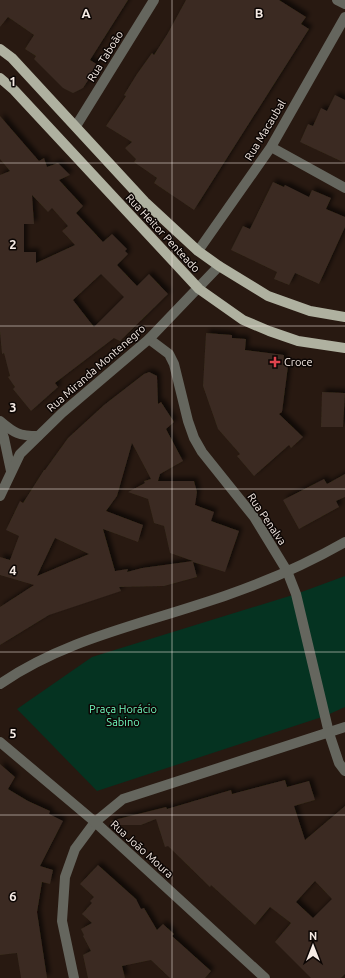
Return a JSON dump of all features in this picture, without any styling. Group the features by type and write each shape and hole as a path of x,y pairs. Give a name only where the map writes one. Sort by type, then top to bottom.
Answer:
{"main road":[{"name":"Rua Heitor Penteado","path":"0,49 12,58 145,202 198,251 219,266 268,296 310,311 345,317"},
{"name":"Rua Heitor Penteado","path":"0,78 19,96 199,288 243,320 269,331 298,341 345,348"}],"street":[{"name":"Rua Taboão","path":"76,126 154,0"},
{"path":"337,0 345,4"},
{"name":"Rua Macaubal","path":"198,251 271,147 345,17"},
{"path":"271,147 345,188"},
{"name":"Rua Miranda Montenegro","path":"0,496 20,454 62,413 149,339 219,266"},
{"name":"Rua Penalva","path":"149,339 169,354 174,364 188,421 194,438 202,452 254,517 287,571 296,594 329,733 339,763 345,771"},
{"path":"0,421 16,434 24,436 38,436"},
{"path":"0,427 4,438 11,471"},
{"path":"0,684 38,661 72,645 229,595 287,571 345,542"},
{"path":"74,978 62,922 65,877 75,849 95,822 122,799 345,727"},
{"name":"Rua João Moura","path":"0,742 95,822 265,978"}],"green space":[{"name":"Praça Horácio Sabino","path":"345,576 345,707 325,716 97,791 17,709 92,657 296,594"}],"building":[{"path":"0,0 128,0 90,60 98,65 83,88 73,93 63,88 34,59 36,56 25,49 34,35 8,17 0,27"},
{"path":"186,0 279,0 306,17 301,24 309,29 194,210 154,183 157,178 134,162 136,159 125,148 132,142 106,126 126,96 124,95 137,74 152,53 154,55 168,33"},
{"path":"335,95 345,100 345,163 300,142 308,124 313,126 321,108 327,111"},
{"path":"0,116 39,161 44,158 47,167 58,163 70,175 59,180 83,206 76,213 103,242 112,234 127,249 125,251 128,254 117,265 137,286 149,274 168,294 120,341 114,338 55,383 58,387 31,411 13,389 15,387 8,377 10,376 4,353 2,354 0,332 0,175 10,171 0,159","holes":["32,195 48,212 52,208 68,226 62,231 75,245 36,263 36,252 24,252 24,224 34,224","101,274 124,297 94,327 73,300"]},
{"path":"273,182 284,187 285,185 309,197 312,190 331,198 326,209 345,217 345,227 319,284 295,273 289,285 274,279 277,272 231,250 243,226 250,229"},
{"path":"206,333 232,335 232,338 246,339 245,350 284,355 283,365 288,366 282,412 279,414 303,437 291,448 289,445 254,476 237,456 240,454 218,429 203,386"},
{"path":"149,372 157,376 158,404 161,402 174,422 166,429 183,461 160,474 158,481 194,481 197,492 195,505 214,512 211,521 239,531 225,572 193,562 197,577 164,586 119,587 121,591 49,615 0,645 0,607 34,585 0,575 0,557 10,560 19,536 6,530 20,501 23,503 44,470 68,438 104,405 144,374","holes":["132,443 151,479 144,481 145,483 128,492 148,499 154,523 164,526 170,553 193,561 142,568 127,572 128,569 115,571 103,529 138,542 143,525 106,511 117,496","55,538 89,554 37,576"]},
{"path":"322,392 345,393 343,427 321,427"},
{"path":"345,474 345,497 336,501 339,507 299,529 283,500 324,479 327,484"},
{"path":"0,764 15,777 8,789 28,801 50,811 49,814 63,821 40,866 53,870 50,884 42,882 37,912 47,978 21,978 17,953 0,955"},
{"path":"285,780 287,787 309,781 315,800 294,806 305,840 345,806 345,974 341,978 311,978 275,942 291,923 270,907 255,925 211,885 210,887 168,846 165,847 156,819 141,825 111,825 110,821 166,807 167,809 231,790 232,794","holes":["315,881 332,899 313,918 296,902"]},
{"path":"98,865 136,899 141,909 144,908 157,930 163,924 174,934 172,936 211,971 205,978 170,978 151,960 122,966 125,978 88,978 83,955 91,951 81,929 92,923 82,914 92,903 90,901 94,897 80,884"}],"place":[{"name":"Croce","path":"275,362"}]}
